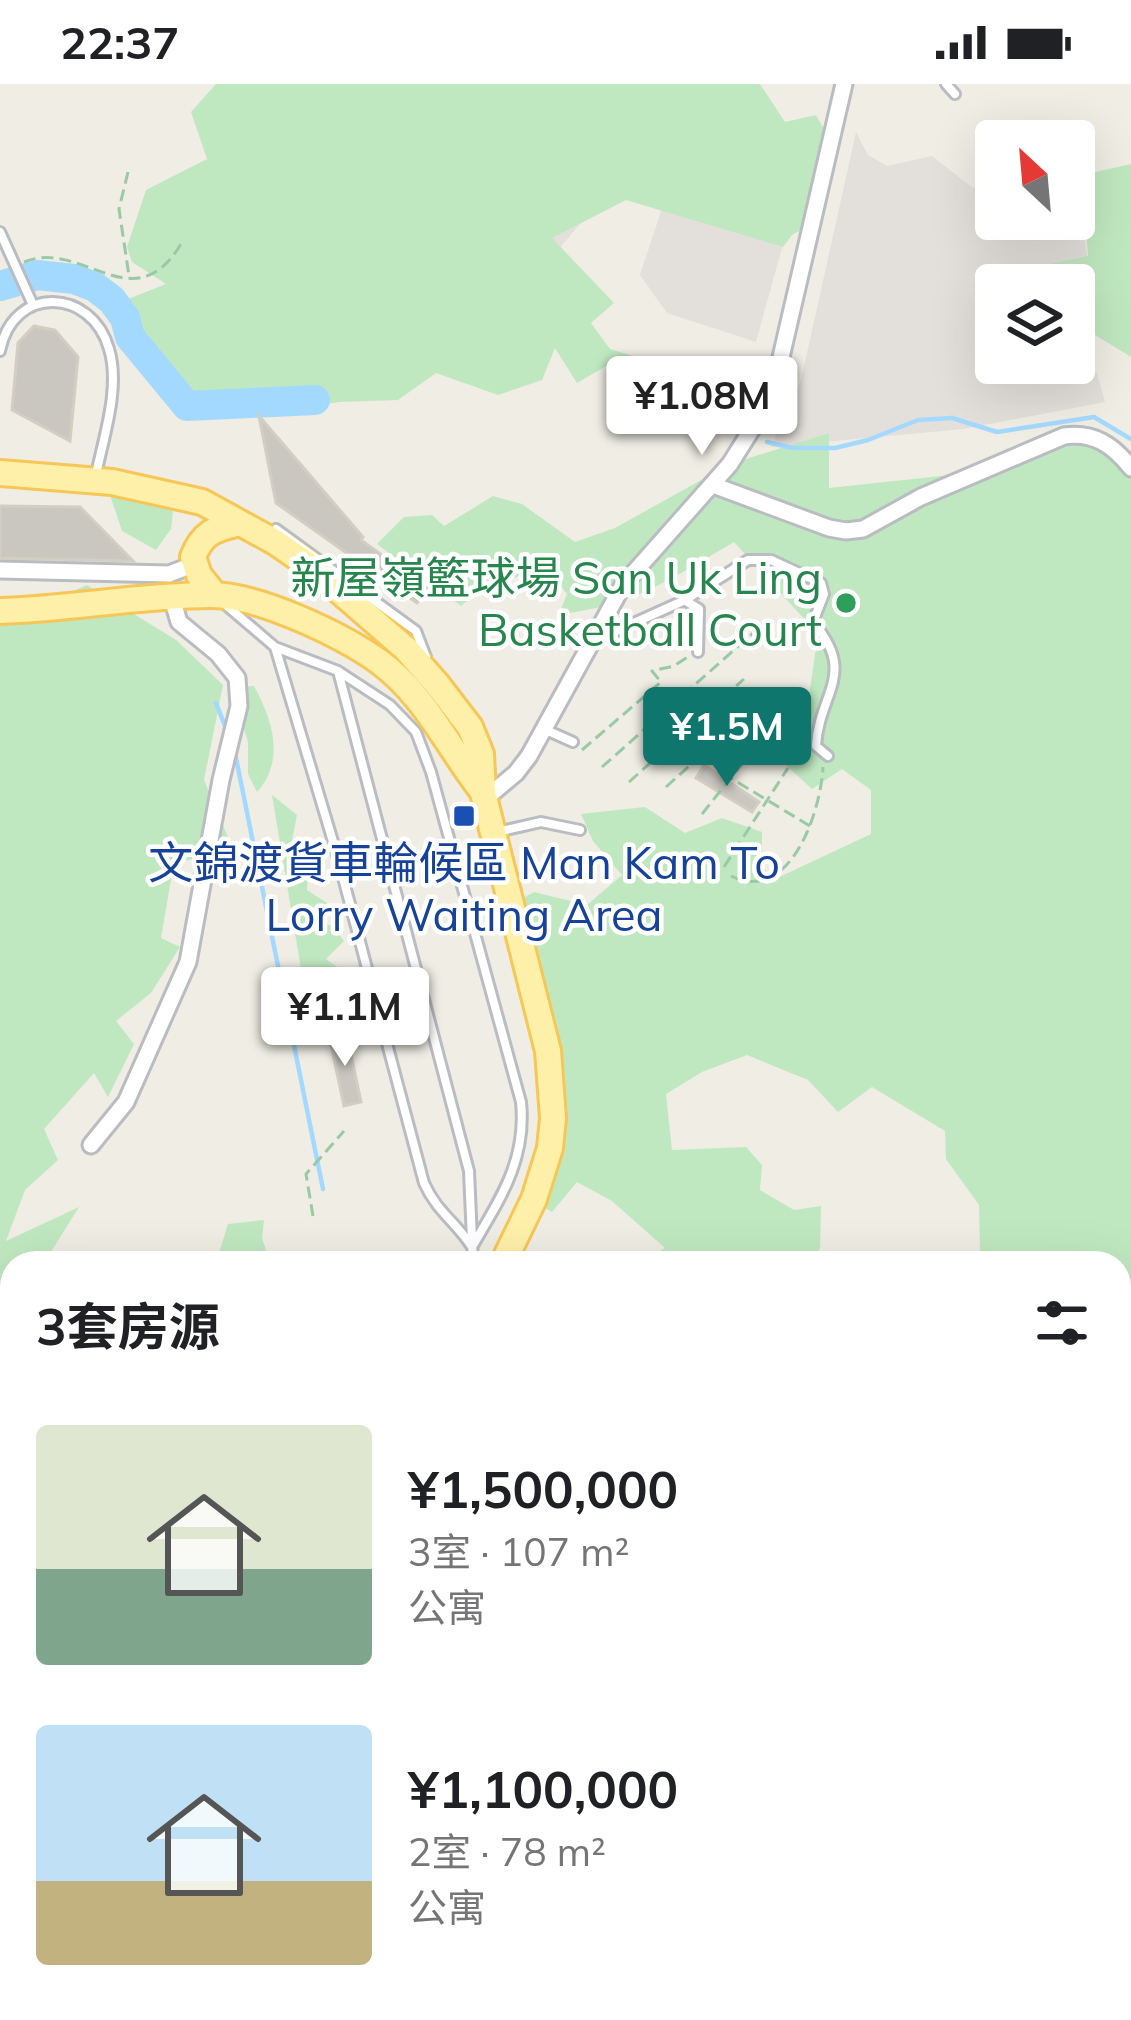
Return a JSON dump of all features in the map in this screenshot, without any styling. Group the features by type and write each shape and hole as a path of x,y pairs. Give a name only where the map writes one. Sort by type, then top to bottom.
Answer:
{"main road":[{"path":"0,473 95,480 202,502 314,569 406,649 470,727 481,754 484,796 548,1051 553,1118 550,1148 534,1199 509,1251"},
{"path":"215,595 193,556 199,541 213,529 236,524"},
{"path":"0,611 215,595 257,604 322,630 381,663 436,722 484,796"}],"street":[{"path":"484,796 516,773 545,730 623,585 712,485 760,416 779,366 844,84"},
{"path":"712,485 846,531 875,525 921,497 1064,436 1097,439 1131,468"},
{"path":"0,570 169,574 195,564"},
{"path":"91,1145 126,1102 188,962 239,706 237,678 218,654 179,622 174,605 181,598"}],"lane":[{"path":"946,84 955,94"},
{"path":"0,232 33,304"},
{"path":"0,351 11,322 33,304 66,303 82,311 104,335 111,353 115,399 95,480"},
{"path":"202,502 290,535 350,579 416,631 437,684"},
{"path":"590,643 685,600 748,560 771,560 821,583 824,594 813,622 830,638 834,666 817,733 816,746 826,755"},
{"path":"215,595 275,647 338,671 390,705 416,732 521,1102 524,1135 506,1190 472,1247"},
{"path":"685,600 699,609 698,652"},
{"path":"275,647 337,855 424,1184 435,1208 459,1227 472,1247"},
{"path":"338,671 469,1171 472,1251"},
{"path":"545,730 573,742"},
{"path":"495,833 541,822 580,830"}],"path":[{"path":"128,172 118,209 130,279"},
{"path":"21,276 45,257 130,279 163,270 181,244"},
{"path":"602,767 760,627"},
{"path":"581,751 661,682 652,671 674,666 698,652"},
{"path":"628,782 744,680"},
{"path":"652,691 729,777 810,826"},
{"path":"666,787 757,706"},
{"path":"702,814 760,740"},
{"path":"731,876 752,881 770,878 795,854 810,826 826,755"},
{"path":"724,867 788,768"},
{"path":"313,1216 306,1174 344,1131"}],"shaded area":[{"path":"556,84 745,84 790,219 756,342 667,313 640,275 667,193 615,183 535,277"},
{"path":"856,132 868,155 887,166 932,156 975,188 975,240 1085,240 1088,264 975,264 975,384 1095,384 1095,371 1105,402 963,429 771,447 801,380"}],"green space":[{"path":"216,84 760,84 785,122 816,115 828,136 813,223 792,235 783,247 626,200 552,238 614,303 591,323 610,349 648,361 608,365 577,383 555,348 542,380 498,395 436,373 398,400 339,402 265,415 232,407 210,416 189,415 132,346 118,303 166,284 132,262 127,247 146,190 207,159 191,112"},
{"path":"1131,164 1131,357 1095,335 1095,264 1050,264 1088,256 1087,240 1095,240 1095,172"},
{"path":"829,433 829,488 969,473 1052,439 1097,438 1131,461 1131,1251 979,1251 979,1205 946,1159 945,1131 872,1087 838,1112 808,1080 747,1055 702,1072 666,1094 672,1150 746,1147 762,1165 760,1190 794,1210 821,1206 818,1251 661,1251 665,1248 612,1201 577,1182 552,1212 539,1204 562,1118 516,902 534,892 587,905 622,875 593,841 581,814 645,807 685,833 722,818 762,832 762,866 775,879 871,834 871,790 842,769 812,789 777,757 806,717 818,634 734,542 630,598 559,614 567,594 545,566 477,592 461,606 377,544 404,517 432,515 444,526 493,496 522,504 575,542 615,528 730,464"},
{"path":"109,492 163,503 173,511 171,529 156,550 122,531"},
{"path":"87,585 176,640 223,685 204,780 235,854 174,862 161,938 180,947 151,993 116,1021 134,1044 108,1097 94,1073 44,1129 58,1160 25,1190 6,1241 79,1207 52,1251 0,1251 0,623"},
{"path":"254,686 271,726 274,753 257,792 248,774 248,742 231,687"},
{"path":"272,795 297,815 291,845 309,855 307,890 327,903 314,921 333,926 344,941 326,959 343,971 345,1022 328,985 313,985 315,1026 310,1023"},
{"path":"264,1220 266,1251 220,1251 228,1224"}],"building":[{"path":"34,326 55,330 78,357 70,441 12,410 18,343"},
{"path":"259,416 361,540 427,588 417,603 276,503"},
{"path":"0,506 80,507 133,561 0,558"},
{"path":"704,765 759,802 752,812 696,778"},
{"path":"346,1031 361,1102 344,1106 329,1035"}],"waterway":[{"path":"0,286 37,275 95,287 112,300 125,318 130,337 187,406 315,400"},
{"path":"767,442 792,448 835,448 918,420 952,418 997,432 1094,417 1131,439"},
{"path":"216,703 227,731"},
{"path":"234,748 323,1189"}],"place":[{"name":"新屋嶺籃球場 San Uk Ling Basketball Court","path":"846,603"},
{"name":"文錦渡貨車輪候區 Man Kam To Lorry Waiting Area","path":"464,816"}]}
